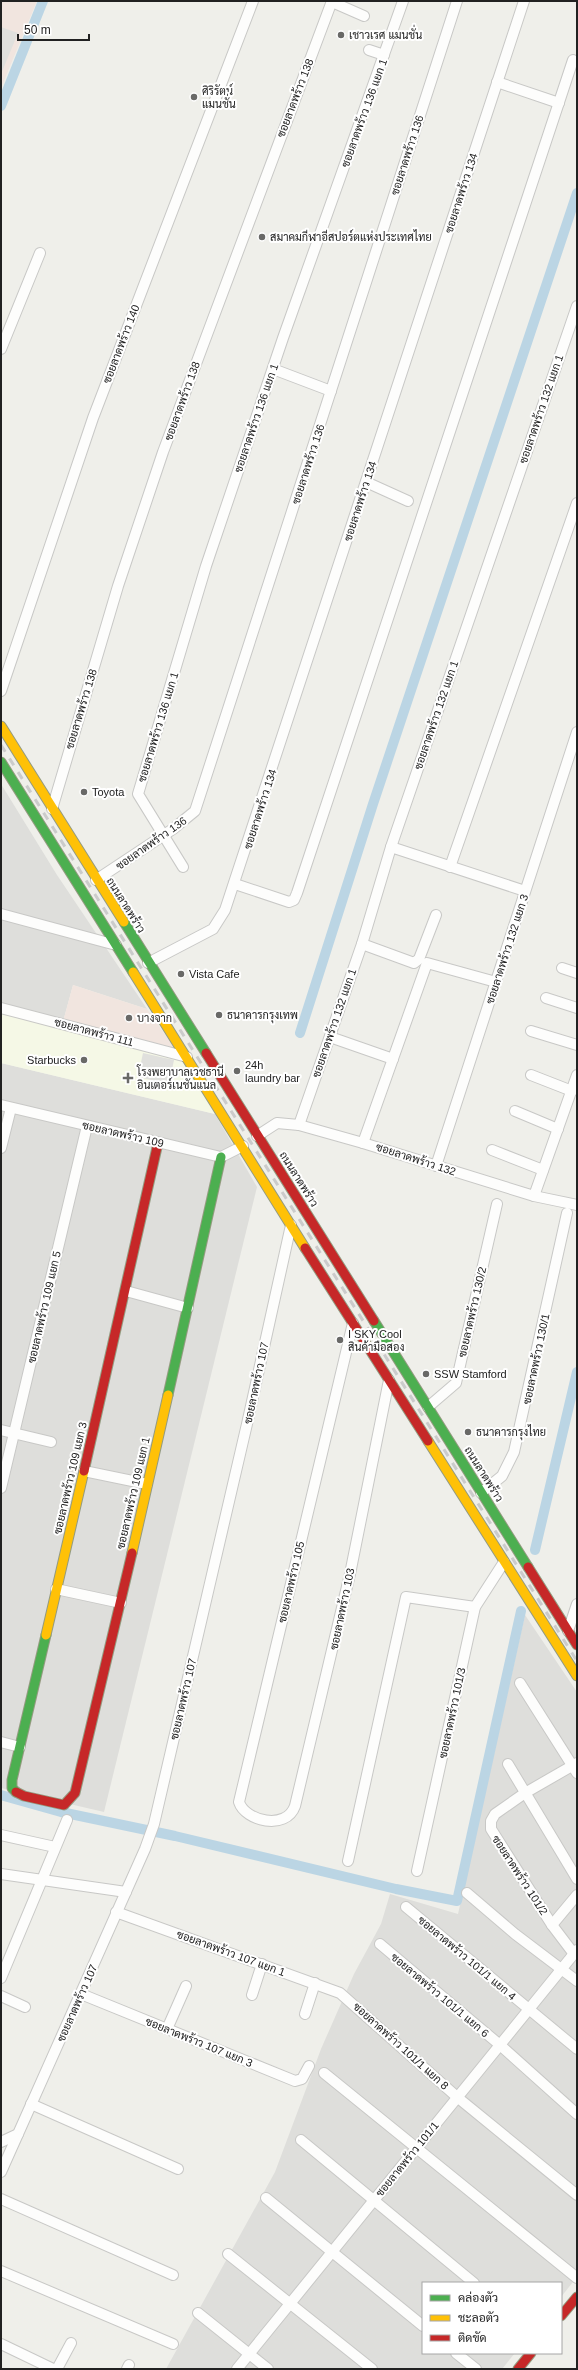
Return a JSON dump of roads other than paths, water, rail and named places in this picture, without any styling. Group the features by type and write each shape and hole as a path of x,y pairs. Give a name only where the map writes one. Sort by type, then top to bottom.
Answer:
{"main road":[{"name":"ถนนลาดพร้าว","path":"1,726 148,963 577,1645"},
{"path":"1,762 188,1058 291,1225 577,1676"},
{"name":"ซอยลาดพร้าว 109 แยก 3","path":"40,1800 24,1796 12,1788 56,1589 126,1291 158,1143"},
{"name":"ซอยลาดพร้าว 109 แยก 1","path":"40,1800 64,1805 75,1793 121,1603 221,1157"},
{"path":"389,1380 404,1370"},
{"path":"401,1398 416,1389"},
{"path":"562,2315 577,2296"},
{"path":"518,2369 530,2354"}],"street":[{"name":"ซอยลาดพร้าว 140","path":"1,691 93,418 253,1"},
{"name":"ซอยลาดพร้าว 136 แยก 1","path":"183,868 162,836 138,794 206,566 273,369 403,1"},
{"name":"ซอยลาดพร้าว 136","path":"96,880 162,836 195,811 457,1"},
{"name":"ซอยลาดพร้าว 134","path":"148,963 213,929 220,921 235,884 524,1"},
{"path":"332,2 364,16"},
{"name":"ซอยลาดพร้าว 138","path":"52,809 118,586 160,459 332,2"},
{"path":"369,50 384,55"},
{"path":"235,884 289,902 294,900 297,893 573,60"},
{"path":"497,82 559,104"},
{"path":"1,349 40,253"},
{"name":"ซอยลาดพร้าว 132 แยก 1","path":"300,1125 362,944 391,847 577,306"},
{"path":"273,369 331,391"},
{"path":"366,482 408,500"},
{"path":"450,868 577,503"},
{"name":"ซอยลาดพร้าว 132 แยก 3","path":"436,1166 577,732"},
{"path":"391,847 450,868 525,891"},
{"path":"1,914 116,945"},
{"path":"362,944 414,962 419,959 436,915"},
{"path":"363,1142 426,963 496,982"},
{"path":"562,968 577,973"},
{"path":"546,998 577,1008"},
{"name":"ซอยลาดพร้าว 111","path":"1,1008 188,1058"},
{"path":"531,1031 577,1045"},
{"path":"330,1037 393,1059"},
{"path":"530,1075 572,1091"},
{"path":"534,1196 577,1075"},
{"path":"1,1148 6,1106"},
{"name":"ซอยลาดพร้าว 109","path":"6,1106 221,1157"},
{"path":"515,1111 558,1129"},
{"name":"ซอยลาดพร้าว 132","path":"257,1136 277,1123 300,1125 363,1142 534,1196 577,1205"},
{"name":"ซอยลาดพร้าว 109 แยก 5","path":"1,1488 87,1126"},
{"path":"221,1157 243,1146"},
{"path":"492,1150 544,1170"},
{"name":"ซอยลาดพร้าว 130/2","path":"428,1407 456,1383 497,1204"},
{"name":"ซอยลาดพร้าว 130/1","path":"481,1492 502,1476 514,1452 567,1213"},
{"name":"ซอยลาดพร้าว 107","path":"1,2172 145,1849 154,1824 245,1432 291,1225"},
{"path":"126,1291 188,1308"},
{"name":"ซอยลาดพร้าว 105","path":"270,1821 246,1812 241,1808 239,1802 353,1323"},
{"name":"ซอยลาดพร้าว 103","path":"270,1821 285,1820 292,1814 295,1806 350,1574 389,1380"},
{"path":"1,1430 51,1442"},
{"path":"84,1471 147,1484"},
{"name":"ซอยลาดพร้าว 101/3","path":"417,1871 475,1606 504,1562"},
{"path":"56,1589 121,1603"},
{"path":"348,1861 406,1597 475,1606"},
{"path":"568,1631 577,1604"},
{"path":"520,1683 575,1768"},
{"path":"1,1742 20,1747"},
{"path":"508,1764 577,1879"},
{"name":"ซอยลาดพร้าว 101/2","path":"575,1768 525,1793 495,1814 491,1821 491,1829 552,1925 575,1952"},
{"path":"1,1978 41,1880 68,1820"},
{"path":"1,1835 55,1847"},
{"path":"1,1874 126,1892"},
{"path":"467,1893 515,1934 577,1982"},
{"path":"552,1925 577,1895"},
{"name":"ซอยลาดพร้าว 101/1 แยก 4","path":"406,1906 577,2049"},
{"name":"ซอยลาดพร้าว 107 แยก 1","path":"116,1912 262,1964 344,1996"},
{"name":"ซอยลาดพร้าว 101/1 แยก 6","path":"380,1944 500,2045 577,2114"},
{"name":"ซอยลาดพร้าว 101/1","path":"237,2369 575,1952"},
{"path":"252,1995 262,1964"},
{"path":"305,2014 315,1984"},
{"path":"167,2029 186,1986"},
{"name":"ซอยลาดพร้าว 107 แยก 3","path":"81,1994 295,2081 302,2079 309,2066"},
{"path":"1,1996 26,2007"},
{"name":"ซอยลาดพร้าว 101/1 แยก 8","path":"344,1996 458,2097 577,2195"},
{"path":"324,2073 577,2278"},
{"path":"31,2104 178,2169"},
{"path":"1,2142 18,2134"},
{"path":"301,2140 473,2282"},
{"path":"266,2198 422,2325"},
{"path":"1,2199 173,2275"},
{"path":"228,2254 371,2368"},
{"path":"1,2271 173,2344"},
{"path":"198,2313 268,2369"},
{"path":"57,2369 71,2343"},
{"path":"1,2344 53,2369"},
{"path":"457,2354 476,2369"}],"waterway":[{"path":"1,106 43,1"},
{"path":"300,1033 373,804 577,193"},
{"path":"535,1550 577,1372"},
{"path":"1,1795 61,1812 175,1836 396,1889 457,1901 521,1611"}],"railway":[{"path":"1,745 577,1661"}],"place":[{"name":"เชาวเรศ แมนชั่น","path":"341,35"},
{"name":"ศิริรัตน์ แมนชั่น","path":"194,97"},
{"name":"สมาคมกีฬาอีสปอร์ตแห่งประเทศไทย","path":"262,237"},
{"name":"Toyota","path":"84,792"},
{"name":"Vista Cafe","path":"181,974"},
{"name":"ธนาคารกรุงเทพ","path":"219,1015"},
{"name":"บางจาก","path":"129,1018"},
{"name":"Starbucks","path":"84,1060"},
{"name":"24h laundry bar","path":"237,1071"},
{"name":"โรงพยาบาลเวชธานี อินเตอร์เนชันแนล","path":"128,1078"},
{"name":"I SKY Cool สินค้ามือสอง","path":"340,1340"},
{"name":"SSW Stamford","path":"426,1374"},
{"name":"ธนาคารกรุงไทย","path":"468,1432"}]}
